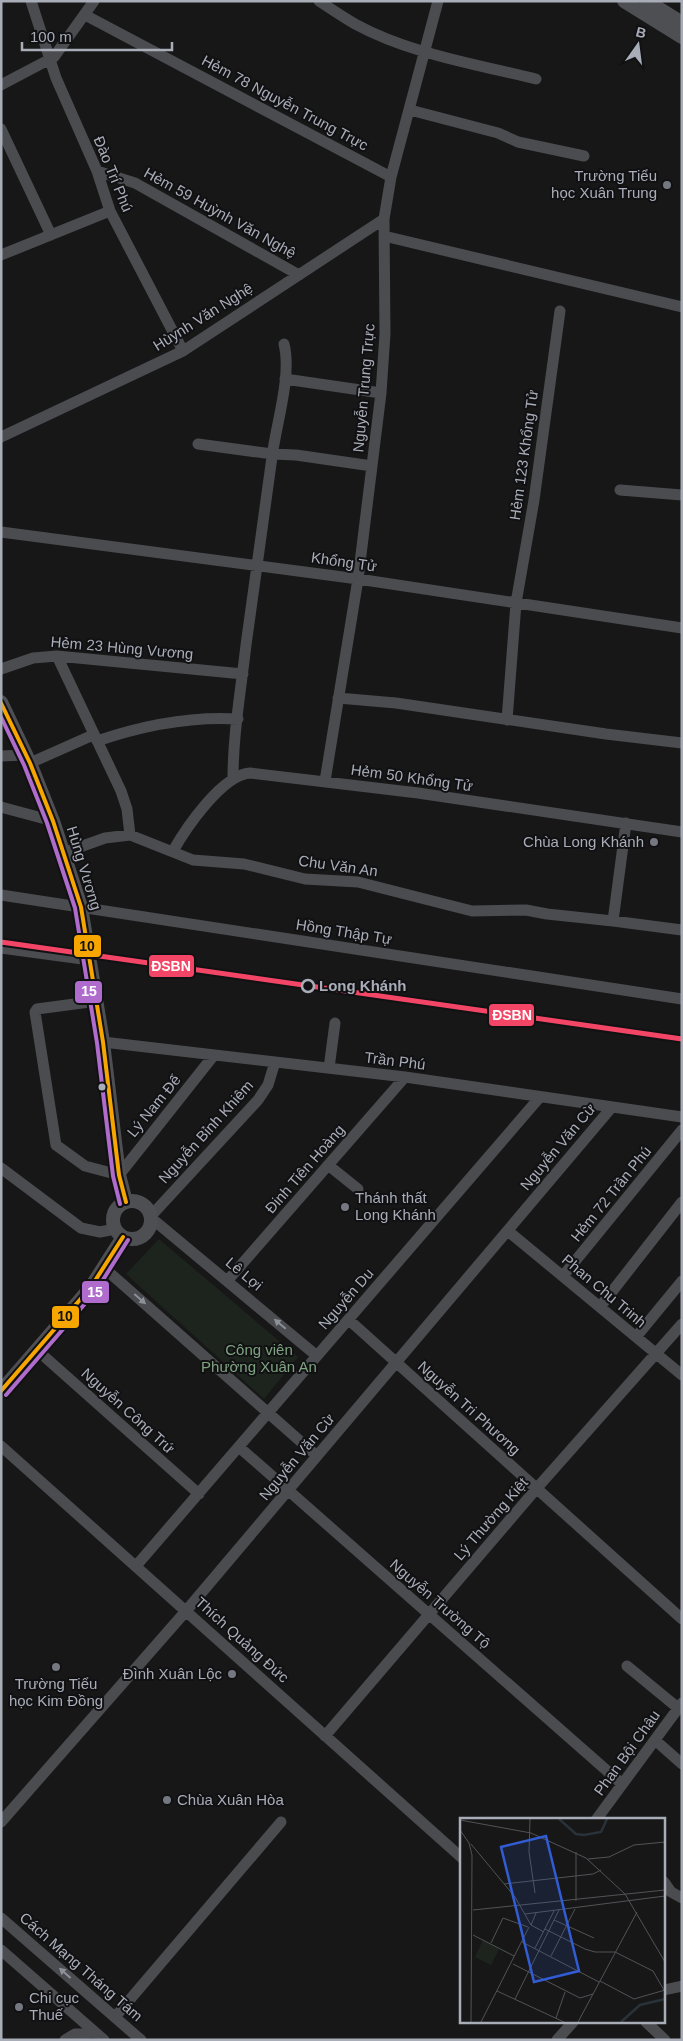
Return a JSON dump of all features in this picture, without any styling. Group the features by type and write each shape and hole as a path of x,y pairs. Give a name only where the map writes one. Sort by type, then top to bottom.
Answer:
{"main road":[{"path":"624,1 682,37"},
{"path":"647,1 682,23"},
{"name":"Hùng Vương","path":"1,702 28,759 53,821 81,907 103,1042 119,1175 126,1202"},
{"path":"1,1391 91,1287 119,1233 113,1214 118,1206 126,1202 135,1201 148,1209 150,1224 144,1234 133,1239 119,1233"}],"street":[{"name":"Đào Trí Phú","path":"31,1 49,60 97,171 110,211 182,351"},
{"path":"1,85 49,60 62,47 94,1"},
{"path":"320,1 365,29 425,52 536,79"},
{"name":"Nguyễn Trung Trực","path":"325,781 358,579 381,393 385,334 384,219 391,177 438,1"},
{"name":"Hẻm 78 Nguyễn Trung Trực","path":"84,15 391,177"},
{"path":"410,110 498,133 518,142 584,156"},
{"path":"1,130 51,235"},
{"name":"Hẻm 59 Huỳnh Văn Nghệ","path":"97,171 135,183 299,274"},
{"path":"1,255 110,211"},
{"name":"Hùynh Văn Nghệ","path":"1,437 182,351 384,219"},
{"path":"384,236 682,308"},
{"name":"Hẻm 123 Khổng Tử","path":"507,720 516,603 534,500 560,311"},
{"path":"173,851 193,818 234,778 242,674 272,454 285,379 287,356 284,344"},
{"path":"285,379 381,393"},
{"path":"198,444 272,454 296,454 372,466"},
{"path":"620,490 682,495"},
{"name":"Khổng Tử","path":"1,532 358,579 682,628"},
{"path":"57,656 125,802 130,834 105,838 63,853"},
{"name":"Hẻm 23 Hùng Vương","path":"1,669 33,658 57,656 242,674"},
{"path":"338,698 396,703 682,743"},
{"path":"1,756 28,759 95,738 171,721 195,718 238,719"},
{"name":"Hẻm 50 Khổng Tử","path":"234,778 242,773 250,772 325,781 682,832"},
{"path":"1,807 53,821"},
{"path":"613,921 626,823"},
{"name":"Chu Văn An","path":"130,834 193,860 244,864 305,879 358,882 472,911 526,910 682,930"},
{"name":"Hồng Thập Tự","path":"1,895 682,999"},
{"path":"1,948 90,960"},
{"path":"97,1001 37,1008 34,1012 34,1017 56,1145 85,1166 119,1175"},
{"path":"329,1068 335,1022"},
{"name":"Trần Phú","path":"103,1042 405,1077 682,1117"},
{"name":"Lý Nam Đế","path":"119,1175 214,1055"},
{"name":"Nguyễn Bỉnh Khiêm","path":"150,1217 258,1100 268,1085 275,1062"},
{"name":"Đinh Tiên Hoàng","path":"228,1280 405,1077"},
{"name":"Nguyễn Du","path":"136,1566 540,1097"},
{"name":"Nguyễn Văn Cừ","path":"1,1822 186,1611 612,1107"},
{"name":"Hẻm 72 Trần Phú","path":"563,1276 682,1130"},
{"path":"328,1165 358,1189"},
{"path":"1,1168 81,1228 119,1233"},
{"path":"600,1307 682,1202"},
{"name":"Lê Lợi","path":"150,1217 317,1356"},
{"name":"Phan Chu Trinh","path":"508,1231 682,1375"},
{"path":"103,1267 317,1456"},
{"path":"636,1338 682,1281"},
{"name":"Nguyễn Tri Phương","path":"348,1320 682,1619"},
{"name":"Lý Thường Kiệt","path":"325,1736 537,1488 682,1324"},
{"name":"Nguyễn Công Trứ","path":"37,1350 199,1494"},
{"name":"Thích Quảng Đức","path":"1,1446 460,1856"},
{"name":"Nguyễn Trường Tộ","path":"239,1447 622,1784"},
{"path":"627,1666 680,1706"},
{"name":"Phan Bội Châu","path":"597,1818 680,1706"},
{"path":"655,1740 682,1764"},
{"path":"115,2017 282,1822"},
{"path":"666,1885 671,1892 682,1898"},
{"name":"Cách Mạng Tháng Tám","path":"1,1918 141,2040"},
{"path":"1,1950 100,2036"},
{"path":"666,1990 682,1986"},
{"path":"557,2040 571,2024"},
{"path":"648,2024 666,2040"},
{"path":"65,2040 75,2034 100,2036"}],"green space":[{"name":"Công viên Phường Xuân An","path":"159,1239 298,1357 264,1399 126,1274"}],"transit line":[{"name":"10","path":"1,703 30,763 53,821 81,907 103,1042 119,1175 126,1202"},
{"name":"15","path":"1,717 24,765 47,823 75,908 97,1043 113,1176 120,1204"},
{"name":"ĐSBN","path":"1,942 682,1039"},
{"name":"10","path":"1,1391 91,1287 123,1237"},
{"name":"15","path":"6,1395 96,1291 128,1240"}],"place":[{"name":"Trường Tiểu học Xuân Trung","path":"667,185"},
{"name":"Chùa Long Khánh","path":"654,842"},
{"name":"Long Khánh","path":"308,986"},
{"name":"Thánh thất Long Khánh","path":"345,1207"},
{"name":"Trường Tiểu học Kim Đồng","path":"56,1667"},
{"name":"Đình Xuân Lộc","path":"232,1674"},
{"name":"Chùa Xuân Hòa","path":"167,1800"},
{"name":"Chi cục Thuế","path":"19,2007"}]}
